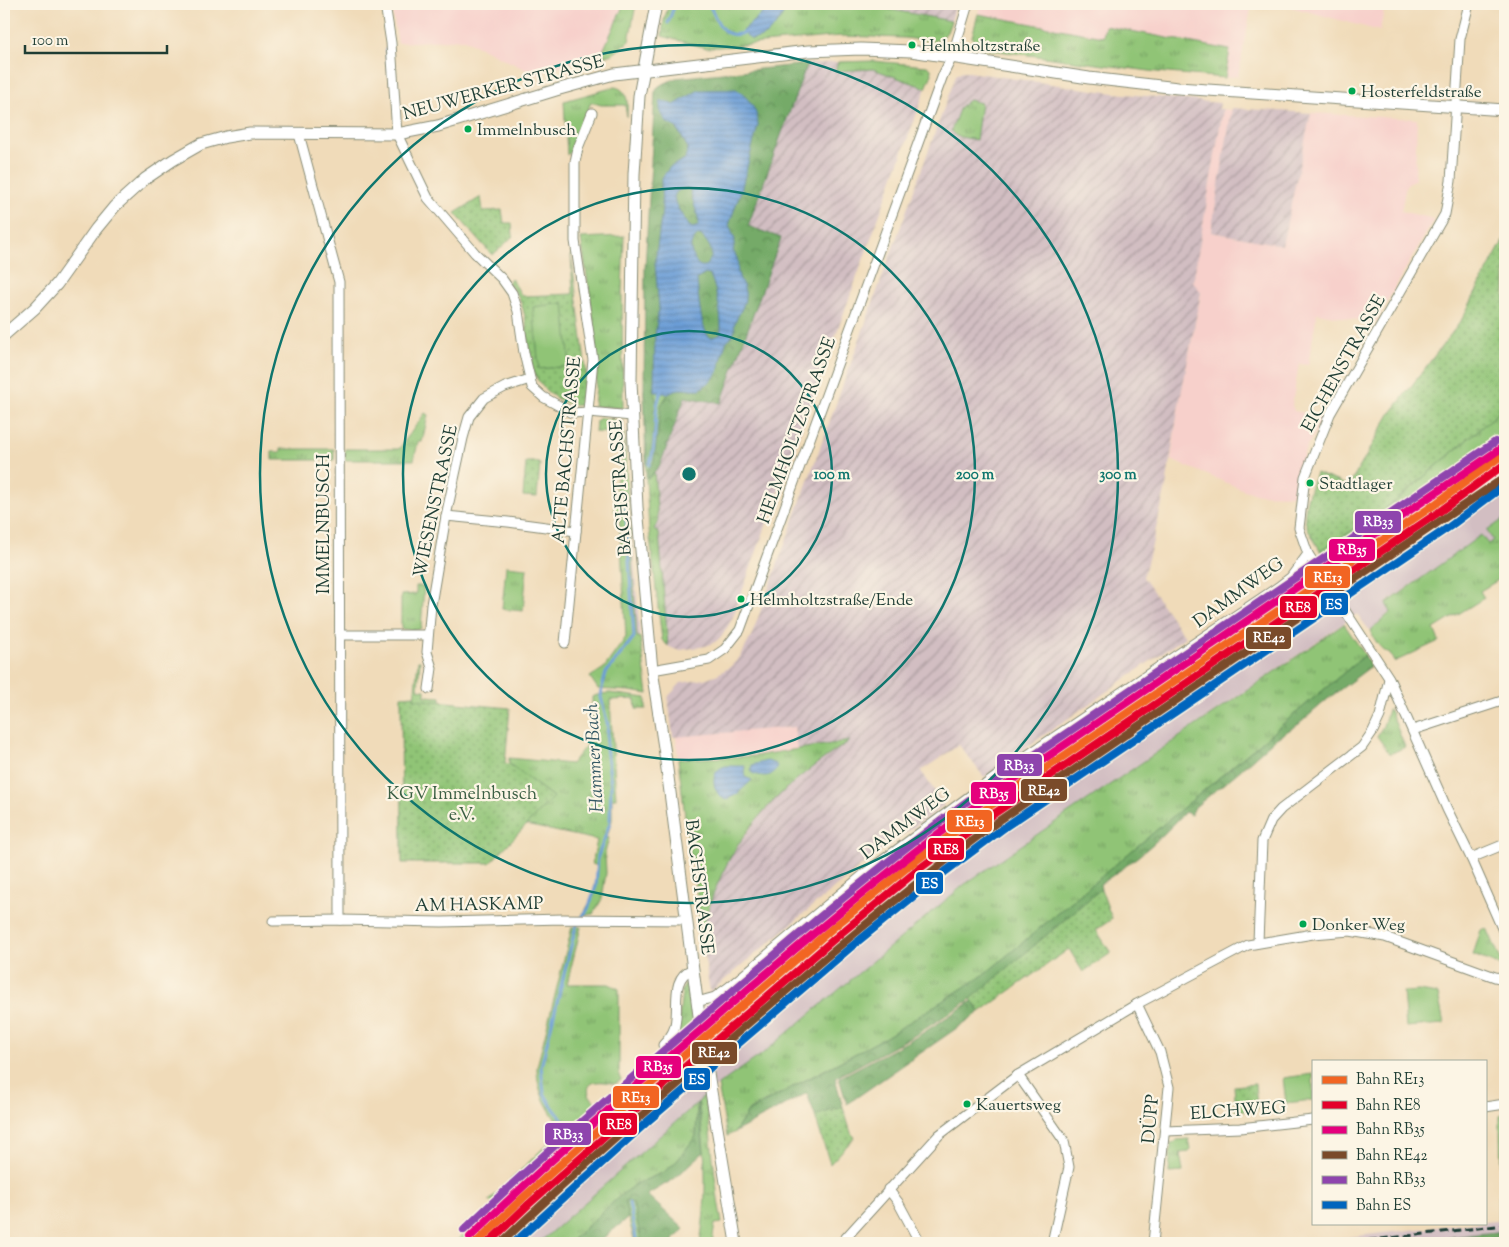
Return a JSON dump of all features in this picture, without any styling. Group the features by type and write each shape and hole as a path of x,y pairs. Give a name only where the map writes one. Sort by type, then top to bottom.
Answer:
{"street":[{"path":"385,4 391,43 397,134 428,198 475,253 502,279 512,293 518,311 532,387 543,397 572,414 589,412 632,416"},
{"name":"BACHSTRASSE","path":"656,4 639,96 633,204 632,416 637,507 652,670 692,969 736,1243"},
{"name":"HELMHOLTZSTRASSE","path":"652,670 709,660 725,649 740,630 952,57 968,4"},
{"name":"EICHENSTRASSE","path":"1469,4 1460,39 1451,181 1445,214 1330,414 1305,477 1299,528 1308,554 1389,678 1505,935"},
{"path":"644,70 808,51 861,48 952,57 1089,78 1178,88 1505,110"},
{"name":"NEUWERKER STRASSE","path":"4,335 35,308 57,284 96,229 115,206 145,179 172,160 200,144 250,133 397,134 438,126 614,74 644,70"},
{"name":"ALTE BACHSTRASSE","path":"565,643 593,360 575,241 575,172 578,148 592,113"},
{"name":"IMMELNBUSCH","path":"299,134 339,282 340,920"},
{"name":"WIESENSTRASSE","path":"430,689 432,668 427,652 431,605 446,516 469,418 484,398 505,387 530,379"},
{"path":"446,516 576,531"},
{"name":"DAMMWEG","path":"697,1002 714,997 721,992 868,871 1001,772 1278,588 1291,577 1308,554"},
{"path":"339,635 428,635"},
{"path":"1258,942 1262,842 1271,820 1281,809 1362,747 1380,716 1389,678"},
{"path":"1413,730 1505,700"},
{"path":"1471,858 1505,844"},
{"name":"AM HASKAMP","path":"273,921 442,922 564,918 686,920"},
{"path":"841,1243 939,1135 1018,1075 1138,1004 1248,945 1313,934 1350,931 1385,937 1505,980"},
{"name":"BACHSTRASSE","path":"663,1045 672,1035 675,1026 678,980 685,972 692,969"},
{"name":"DÜPP","path":"1138,1004 1160,1052 1169,1087 1166,1131 1153,1243"},
{"path":"1018,1075 1064,1141 1069,1167 1052,1243"},
{"path":"1486,1107 1505,1104"},
{"name":"ELCHWEG","path":"1166,1131 1232,1128 1312,1120"},
{"path":"888,1190 898,1202 920,1243"}],"shaded area":[{"path":"391,4 620,4 623,6 602,53 536,75 464,39 398,43"},
{"path":"860,4 956,4 951,21"},
{"path":"981,4 1252,4 1238,76 1225,78 1230,50 1105,27 1103,38 978,14"},
{"path":"1280,4 1385,4 1380,31"},
{"path":"838,62 835,71 873,69 926,88 732,619 722,636 715,642 706,646 681,650 674,649 668,646 659,534 654,529 658,523 654,471 660,465 685,396 781,238 748,226 807,64"},
{"path":"962,71 1114,93 1220,103 1219,109 1223,109 1193,282 1201,292 1178,410 1166,487 1143,577 1185,637 984,777 959,745 921,771 944,805 862,865 710,992 701,935 712,896 730,856 760,815 789,784 849,741 797,749 794,727 673,737 668,697 681,683 704,679 730,667 740,657 751,637 956,75"},
{"path":"1232,108 1311,113 1282,245 1211,232"},
{"path":"1223,109 1232,110 1211,232 1282,245 1311,113 1417,119 1415,179 1406,186 1401,211 1434,219 1375,323 1317,313 1308,365 1299,364 1292,405 1294,411 1323,416 1305,451 1292,495 1259,494 1244,490 1171,460 1178,410 1201,293 1193,282"},
{"path":"1505,445 1505,518 1487,531 1493,540 1488,544 1481,535 1386,603 1391,611 1370,631 1357,614 965,884 761,1055 718,1085 539,1243 471,1243 575,1146 686,1049 685,1047 798,953 856,900 988,804"},
{"path":"629,500 640,637 637,637 634,604"},
{"path":"794,727 797,749 754,756 678,759 676,736"},
{"path":"1505,1220 1505,1231 1398,1243 1296,1243 1463,1224 1486,1224 1486,1222"}],"green space":[{"path":"624,4 636,4 629,41 613,54 603,57 602,53"},
{"path":"669,4 769,4 765,11 742,31 750,39 763,36 769,32 789,4 860,4 951,21 947,32 941,39 931,41 905,38 841,36 707,48 662,36"},
{"path":"978,14 1103,37 1105,26 1230,50 1225,78 1157,72 984,49 978,46 972,37"},
{"path":"873,61 927,66 931,69 932,74 926,88 873,69 835,71 838,62"},
{"path":"807,64 748,226 781,238 721,403 685,397 660,465 648,479 647,471 654,461 661,405 668,394 679,389 700,389 711,381 718,372 726,342 733,334 734,325 743,304 745,292 739,276 738,260 733,251 735,240 729,225 741,190 758,125 699,90 674,105 660,101 688,148 685,159 670,167 661,179 662,211 655,263 659,307 655,336 654,391 657,405 651,457 647,465 644,390 645,268 655,92 659,86 676,78"},
{"path":"615,87 623,91 627,99 627,117 625,105 601,105 591,102 579,131 575,148 567,155 564,101"},
{"path":"969,100 981,103 976,140 956,136 951,131 960,107"},
{"path":"687,188 690,190 699,221 698,226 693,228 689,226 675,203 674,195 680,189"},
{"path":"481,197 483,211 502,210 504,223 512,223 513,236 492,255 455,213"},
{"path":"698,235 710,246 712,253 710,260 705,266 696,263 691,248 691,244"},
{"path":"624,236 622,293 623,408 594,406 596,343 581,238"},
{"path":"1505,237 1505,407 1397,500 1365,523 1320,550 1309,531 1305,518 1307,501 1316,473 1349,486 1390,414 1461,321"},
{"path":"571,254 587,378 582,405 569,404 556,398 544,389 537,378 532,367 525,316 517,295 508,283 511,278 522,296 573,294"},
{"path":"705,274 710,275 715,287 721,323 720,335 710,338 702,319 697,285 697,279"},
{"path":"564,303 570,366 539,369 533,307"},
{"path":"644,390 647,463 651,457 657,405 654,391 668,394 661,410 656,451 648,478 654,471 658,523 654,529 659,533 668,646 662,640 649,529"},
{"path":"1505,407 1505,445 1328,569 1320,550 1365,523 1397,500"},
{"path":"425,413 428,415 422,442 418,442 414,460 345,460 345,449 399,449"},
{"path":"600,418 623,421 637,637 640,637 648,694 598,689 590,677 604,668 626,637 619,512 614,511 617,477 620,477 624,443 620,443 621,434 595,432 596,421"},
{"path":"281,449 334,449 334,460 272,460 272,452 281,452"},
{"path":"526,462 540,464 537,497 523,496"},
{"path":"1505,518 1505,576 1480,591 1484,598 1434,629 1439,641 1394,662 1390,654 1383,650 1370,631 1391,612 1386,604 1481,535 1488,544 1493,540 1487,531"},
{"path":"506,566 527,568 523,611 502,609"},
{"path":"1304,574 1313,580 908,861 856,900 798,953 723,1017 721,1016 708,1027 708,1016 712,1009 902,854 1000,783"},
{"path":"416,586 424,586 421,628 418,630 401,629 401,595 416,594"},
{"path":"1344,624 1365,655 985,974 886,1037 749,1110 735,1132 727,1136 718,1085 761,1055 965,884"},
{"path":"1365,655 1370,667 1299,724 1275,739 1195,807 1191,815 1185,812 1155,842 1134,860 1100,884 1101,889 971,999 917,1034 835,1078 843,1107 815,1116 807,1093 735,1132 749,1111 886,1037 985,974"},
{"path":"418,661 420,661 418,689 425,690 425,696 441,697 441,702 414,699"},
{"path":"610,693 646,698 646,709 636,709 635,699 610,700 616,798 612,798 612,820 607,837 609,838 605,853 606,873 602,899 593,914 582,915 589,904 595,885 598,866 592,864 597,840 526,825 553,797 509,764 509,758 571,764 593,737 592,697"},
{"name":"KGV Immelnbusch e.V.","path":"414,695 414,699 510,708 505,763 553,797 490,863 402,863 401,696"},
{"path":"1388,710 1390,710 1405,747 1390,754 1377,736 1383,726"},
{"path":"850,741 797,779 754,822 737,846 723,872 701,935 695,874 698,873 697,868 694,868 689,849 678,759 754,756"},
{"path":"1101,889 1112,919 1096,930 1111,953 1083,972 1069,949 980,1012 971,999"},
{"path":"572,927 581,927 567,984 609,984 619,989 619,1076 621,1080 615,1084 597,1082 590,1085 588,1089 589,1094 597,1105 491,1203 489,1201 562,1130 541,1093 537,1067"},
{"path":"1487,928 1504,967 1473,955 1481,930"},
{"path":"685,984 688,984 697,1037 685,1047 686,1049 575,1146 471,1243 454,1243 567,1136 675,1038 678,1031 682,990"},
{"path":"1419,991 1438,994 1444,1024 1406,1027 1403,992"},
{"path":"972,1001 980,1012 847,1104 839,1078 918,1036"},
{"path":"1312,1074 1312,1100 1286,1103 1283,1078"},
{"path":"1255,1084 1257,1109 1236,1111 1234,1086"},
{"path":"705,1096 722,1223 715,1224 712,1243 700,1243 703,1225 705,1172 698,1102"},
{"path":"698,1102 704,1152 674,1179 647,1195 684,1229 671,1243 642,1243 633,1203 625,1201 628,1218 597,1243 569,1243 634,1185 664,1172 677,1161 696,1136"},
{"path":"697,1103 696,1136 677,1161 664,1172 634,1185 569,1243 539,1243"},
{"path":"843,1107 851,1133 855,1137 830,1164 815,1116"},
{"path":"1505,1111 1505,1220 1498,1220 1498,1196 1501,1195 1500,1116"},
{"path":"1189,1139 1191,1150 1180,1153 1183,1172 1169,1173 1171,1144 1177,1140"},
{"path":"624,1201 633,1203 642,1243 635,1243"},
{"path":"1505,1231 1505,1237 1450,1243 1398,1243"}],"water":[{"path":"769,4 789,4 769,32 763,36 750,39 742,31 765,11"},
{"path":"736,89 751,104 758,119 741,190 729,225 735,240 733,251 738,260 738,273 745,296 734,325 733,334 726,342 718,372 711,381 700,389 679,389 668,394 654,391 655,336 659,307 655,263 662,211 661,179 670,167 685,159 688,148 677,128 666,122 660,110 660,101 674,105 699,90","holes":["687,188 690,190 699,221 698,226 693,228 689,226 682,215 674,198 679,190","698,235 701,235 711,250 710,260 705,266 699,265 694,259 691,248","705,274 710,275 717,296 720,314 720,335 710,338 704,327 700,310 697,279"]},
{"path":"767,761 776,764 777,768 772,774 763,776 752,773 752,765"},
{"path":"726,766 745,766 745,777 752,780 737,794 726,800 721,797 715,788 714,777 720,768"}],"waterway":[{"name":"Hammer Bach","path":"668,23 675,4"},
{"name":"Hammer Bach","path":"709,4 718,23 726,32 731,34 746,32"},
{"path":"386,50 389,69"},
{"name":"Hammer Bach","path":"649,465 654,447 657,408 662,390"},
{"name":"Hammer Bach","path":"568,1127 544,1093 541,1067 576,926 588,909 596,886 598,856 610,823 611,784 606,747 608,726 601,697 602,688 606,673 634,637 625,498"},
{"name":"Hammer Bach","path":"629,1203 637,1243"}],"railway":[{"path":"1345,1243 1505,1225"}],"rail line":[{"name":"RB33","path":"464,1230 521,1176 767,961 944,819 980,792 1495,442"},
{"name":"RB35","path":"470,1237 642,1080 840,911 948,826 1500,449"},
{"name":"RE13","path":"476,1243 631,1101 834,927 914,862 990,806 1434,505 1505,453"},
{"name":"RE8","path":"488,1243 637,1108 919,869 995,813 1439,512 1505,464"},
{"name":"RE42","path":"501,1243 607,1146 750,1022 855,933 963,847 1505,477"},
{"name":"ES","path":"514,1243 648,1121 851,947 930,883 1005,827 1449,527 1505,485"}],"place":[{"name":"Helmholtzstraße","path":"912,45"},
{"name":"Hosterfeldstraße","path":"1352,91"},
{"name":"Immelnbusch","path":"468,129"},
{"name":"Stadtlager","path":"1310,483"},
{"name":"Helmholtzstraße/Ende","path":"741,599"},
{"name":"Donker Weg","path":"1303,924"},
{"name":"Kauertsweg","path":"967,1104"}]}
